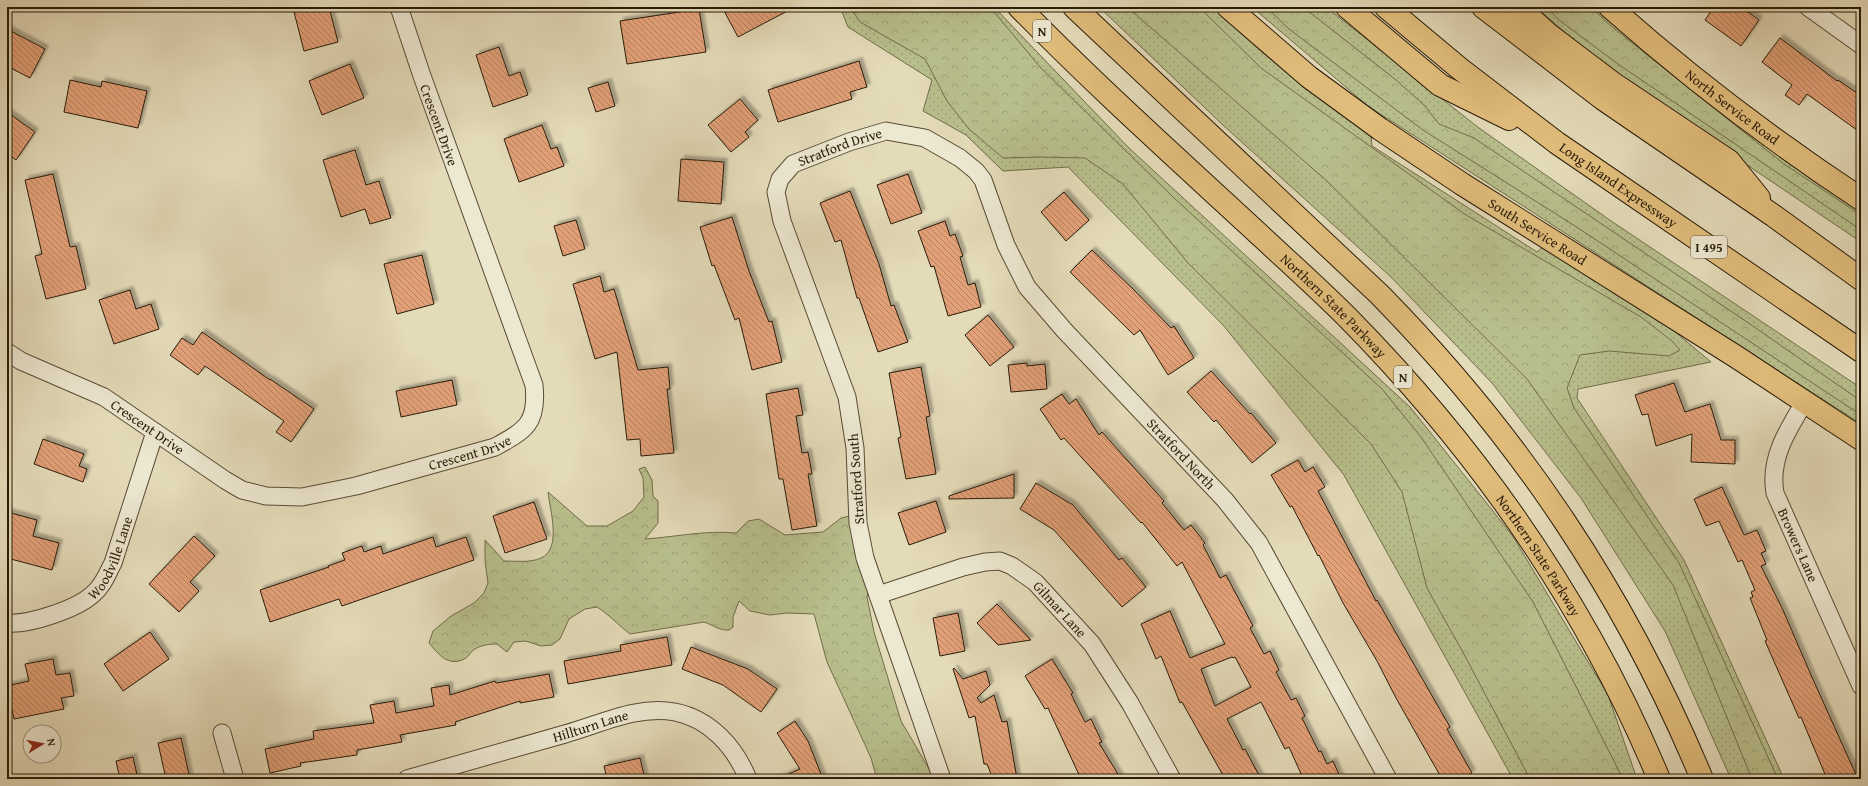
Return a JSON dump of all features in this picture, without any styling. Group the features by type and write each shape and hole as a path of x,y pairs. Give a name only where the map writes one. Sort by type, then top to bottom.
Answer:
{"main road":[{"name":"Northern State Parkway","path":"1019,7 1065,55 1342,312 1434,412 1509,509 1566,595 1613,680 1657,775"},
{"path":"1074,7 1380,295 1426,343 1480,405 1552,500 1618,605 1664,693 1702,779"},
{"name":"South Service Road","path":"1228,7 1309,77 1380,129 1462,184 1735,356 1804,403 1861,439"},
{"path":"1347,7 1440,85 1557,142"},
{"name":"Long Island Expressway","path":"1386,7 1459,68 1557,142 1861,351"},
{"path":"1483,7 1603,99 1774,216 1861,279"},
{"path":"1518,7 1548,34 1614,84 1729,161 1774,216"},
{"name":"North Service Road","path":"1610,7 1640,34 1740,114 1861,199"}],"street":[{"name":"Crescent Drive","path":"7,352 21,361 104,397 225,480 242,490 266,496 302,497 356,486 495,447 516,436 525,428 534,415 536,402 534,385 398,7"},
{"path":"1808,7 1861,45"},
{"name":"Stratford Drive","path":"780,178 793,164 849,142 886,131 925,138 949,152"},
{"name":"Stratford North","path":"949,152 976,171 983,180 1006,245 1027,287 1064,330 1225,500 1259,543 1388,779"},
{"name":"Stratford South","path":"780,178 776,192 782,221 847,397 855,448 858,524 865,558 942,779"},
{"name":"Browers Lane","path":"1804,403 1784,438 1775,460 1773,482 1775,493 1861,686"},
{"name":"Woodville Lane","path":"7,623 50,616 82,602 94,594 104,581 113,563 155,432"},
{"name":"Gilmar Lane","path":"878,595 963,567 985,562 1000,561 1019,570 1035,582 1092,644 1130,703 1172,779"},
{"name":"Hillturn Lane","path":"407,779 585,728 622,715 648,711 674,712 695,718 715,731 733,752 748,779"},
{"path":"222,733 235,779"}],"green space":[{"path":"840,7 994,7 1129,148 1410,407 1512,535 1608,695 1637,779 1513,779 1344,475 1223,325 1068,167 1003,171 966,135 923,111 932,80 848,27"},
{"path":"850,7 990,7 1040,67 1173,197 1382,389 1421,437 1533,602 1623,779 1530,779 1427,588 1402,492 1371,444 1188,263 1123,184 1085,158 1003,158 969,129 947,101 925,59 860,22"},
{"path":"1099,7 1217,7 1371,135 1372,146 1537,252 1543,247 1673,330 1711,362 1578,389 1577,398 1684,560 1784,779 1731,779 1665,631 1581,498 1492,383 1391,277 1224,126"},
{"path":"1127,7 1199,7 1261,68 1466,215 1641,317 1672,341 1680,350 1669,356 1609,351 1580,355 1567,388 1574,408 1679,563 1778,779 1752,779 1673,585 1527,379 1327,181"},
{"path":"1252,7 1326,7 1479,128 1614,223 1861,388 1861,424 1368,106"},
{"path":"1266,7 1303,7 1396,80 1424,105 1439,124 1474,138 1747,322 1861,401 1861,415 1575,226 1423,130 1289,29"},
{"path":"1536,7 1596,7 1626,35 1861,209 1861,242 1611,73"},
{"path":"1546,7 1591,7 1611,26 1784,164 1861,215 1861,230 1618,64 1559,20"},
{"path":"645,467 652,480 653,496 658,501 658,523 645,539 702,533 736,533 748,521 759,519 785,535 823,532 841,518 850,516 872,579 867,597 874,632 901,721 935,779 877,779 871,758 827,662 814,614 787,613 770,615 750,611 739,601 733,617 733,627 729,630 720,629 704,622 630,634 597,607 585,609 569,619 560,639 552,645 541,646 526,641 514,642 507,652 497,644 486,645 474,650 466,658 454,662 441,656 429,643 433,631 451,616 474,603 484,593 488,583 485,561 485,540 504,561 537,560 547,553 553,538 548,492 587,526 607,526 633,511 644,497 643,478 639,469"}],"building":[{"path":"314,7 329,7 338,42 304,51 294,12"},
{"path":"722,7 795,7 738,37"},
{"path":"1714,7 1741,7 1759,20 1741,46 1705,20"},
{"path":"699,9 706,52 627,64 620,21"},
{"path":"7,29 45,49 30,78 7,66"},
{"path":"1780,38 1837,81 1838,80 1861,96 1861,133 1807,94 1799,105 1785,95 1792,85 1762,62"},
{"path":"499,47 509,76 520,72 528,95 493,107 476,55"},
{"path":"859,61 867,87 850,92 852,99 778,122 768,90"},
{"path":"350,64 364,98 322,115 309,81"},
{"path":"70,80 101,87 102,81 147,91 138,128 64,112"},
{"path":"608,82 615,106 596,112 588,88"},
{"path":"740,99 758,120 745,132 749,137 731,152 708,125"},
{"path":"7,112 35,132 16,160 7,153"},
{"path":"542,125 551,149 557,147 564,166 519,182 504,139"},
{"path":"355,150 366,185 379,181 391,218 370,224 365,209 341,217 323,160"},
{"path":"681,159 724,162 721,204 678,201"},
{"path":"53,174 70,247 76,246 86,289 46,299 35,256 42,254 25,180"},
{"path":"908,174 922,213 891,224 877,185"},
{"path":"850,191 879,264 891,306 894,305 908,342 878,352 859,298 857,298 841,240 835,242 820,203"},
{"path":"1064,192 1089,220 1066,241 1041,212"},
{"path":"732,217 749,271 769,322 772,321 782,362 752,370 739,318 735,320 714,265 712,266 700,227"},
{"path":"576,220 585,249 563,256 554,226"},
{"path":"945,221 950,236 955,234 963,256 960,257 968,285 975,283 981,307 948,316 934,266 931,267 918,231"},
{"path":"1092,250 1171,328 1174,326 1194,358 1168,375 1140,330 1134,335 1070,272"},
{"path":"422,255 434,304 397,314 384,264"},
{"path":"600,276 604,292 614,289 638,370 668,367 670,389 667,389 674,453 641,456 640,439 627,440 617,352 595,359 573,284"},
{"path":"130,290 136,309 151,304 159,329 114,344 99,300"},
{"path":"988,315 1014,347 990,366 965,335"},
{"path":"202,332 314,409 291,442 276,432 284,421 205,366 198,375 170,355 182,338 193,345"},
{"path":"1027,363 1027,366 1045,364 1047,389 1011,392 1008,365"},
{"path":"921,367 930,416 926,417 936,474 906,479 898,438 901,437 889,373"},
{"path":"1211,371 1250,414 1251,413 1276,443 1252,463 1216,420 1214,422 1187,392"},
{"path":"452,380 457,405 401,417 396,391"},
{"path":"1674,383 1685,412 1710,404 1721,440 1735,440 1735,464 1691,462 1692,434 1656,446 1648,414 1642,415 1635,395"},
{"path":"798,388 803,415 796,416 802,453 808,452 812,474 808,474 817,526 792,530 783,479 779,479 766,394"},
{"path":"1062,394 1069,404 1076,399 1099,435 1102,432 1164,501 1162,503 1184,530 1191,525 1205,543 1203,545 1220,578 1226,575 1253,626 1250,628 1264,654 1270,651 1279,670 1276,672 1291,700 1296,698 1305,716 1302,718 1319,752 1321,751 1327,764 1333,761 1341,779 1296,779 1302,776 1289,747 1285,749 1261,702 1227,719 1243,750 1245,749 1261,779 1225,779 1182,702 1180,703 1161,656 1156,659 1141,624 1170,611 1190,658 1225,644 1182,562 1177,566 1142,522 1141,523 1064,438 1061,440 1040,409","holes":["1232,657 1235,657 1251,687 1215,706 1201,669"]},
{"path":"43,439 84,454 79,466 87,469 83,482 34,464"},
{"path":"1298,460 1305,472 1313,467 1325,487 1318,491 1376,601 1377,600 1450,727 1447,729 1472,773 1461,779 1442,779 1343,603 1292,506 1290,507 1271,475"},
{"path":"1014,474 1014,498 949,499 949,496"},
{"path":"1036,483 1073,505 1119,560 1122,558 1146,587 1122,607 1054,530 1020,509"},
{"path":"1722,487 1744,535 1757,530 1766,551 1761,553 1766,564 1761,566 1783,610 1858,779 1827,779 1801,717 1799,718 1765,641 1767,640 1750,598 1753,597 1751,592 1755,590 1742,560 1738,562 1719,521 1706,526 1694,499"},
{"path":"936,501 946,532 909,545 898,513"},
{"path":"534,502 547,539 505,553 493,516"},
{"path":"7,512 37,520 33,536 59,543 52,570 7,558"},
{"path":"194,536 215,556 190,582 199,591 179,612 149,584"},
{"path":"433,537 436,547 466,537 474,560 342,606 339,599 270,622 260,590 329,567 328,566 345,560 342,553 362,546 364,552 381,546 383,554"},
{"path":"997,604 1031,640 998,645 977,623"},
{"path":"958,613 965,651 940,656 933,618"},
{"path":"150,632 169,659 123,691 104,664"},
{"path":"667,637 672,665 568,684 564,661 621,651 620,645"},
{"path":"691,647 748,669 777,689 761,712 723,685 682,669"},
{"path":"53,659 56,675 70,673 74,696 61,698 64,709 14,719 7,686 29,681 25,664"},
{"path":"1052,659 1073,693 1071,694 1085,722 1091,719 1102,742 1099,743 1121,779 1081,779 1048,708 1045,709 1025,676"},
{"path":"954,668 963,679 986,671 990,685 977,698 981,703 994,695 1002,722 1007,721 1017,779 993,779 987,764 984,764 975,716 969,718 953,669"},
{"path":"549,674 554,697 520,703 520,701 455,722 456,725 400,735 402,742 357,750 357,755 300,763 301,766 270,773 265,749 314,739 313,731 374,723 370,705 394,701 396,713 434,706 431,688 449,685 450,695 495,681 496,683"},
{"path":"795,721 808,741 823,779 777,779 800,769 777,733"},
{"path":"181,738 190,779 166,779 158,743"},
{"path":"133,757 138,779 120,779 116,761"},
{"path":"640,758 645,779 607,779 604,766"}]}
